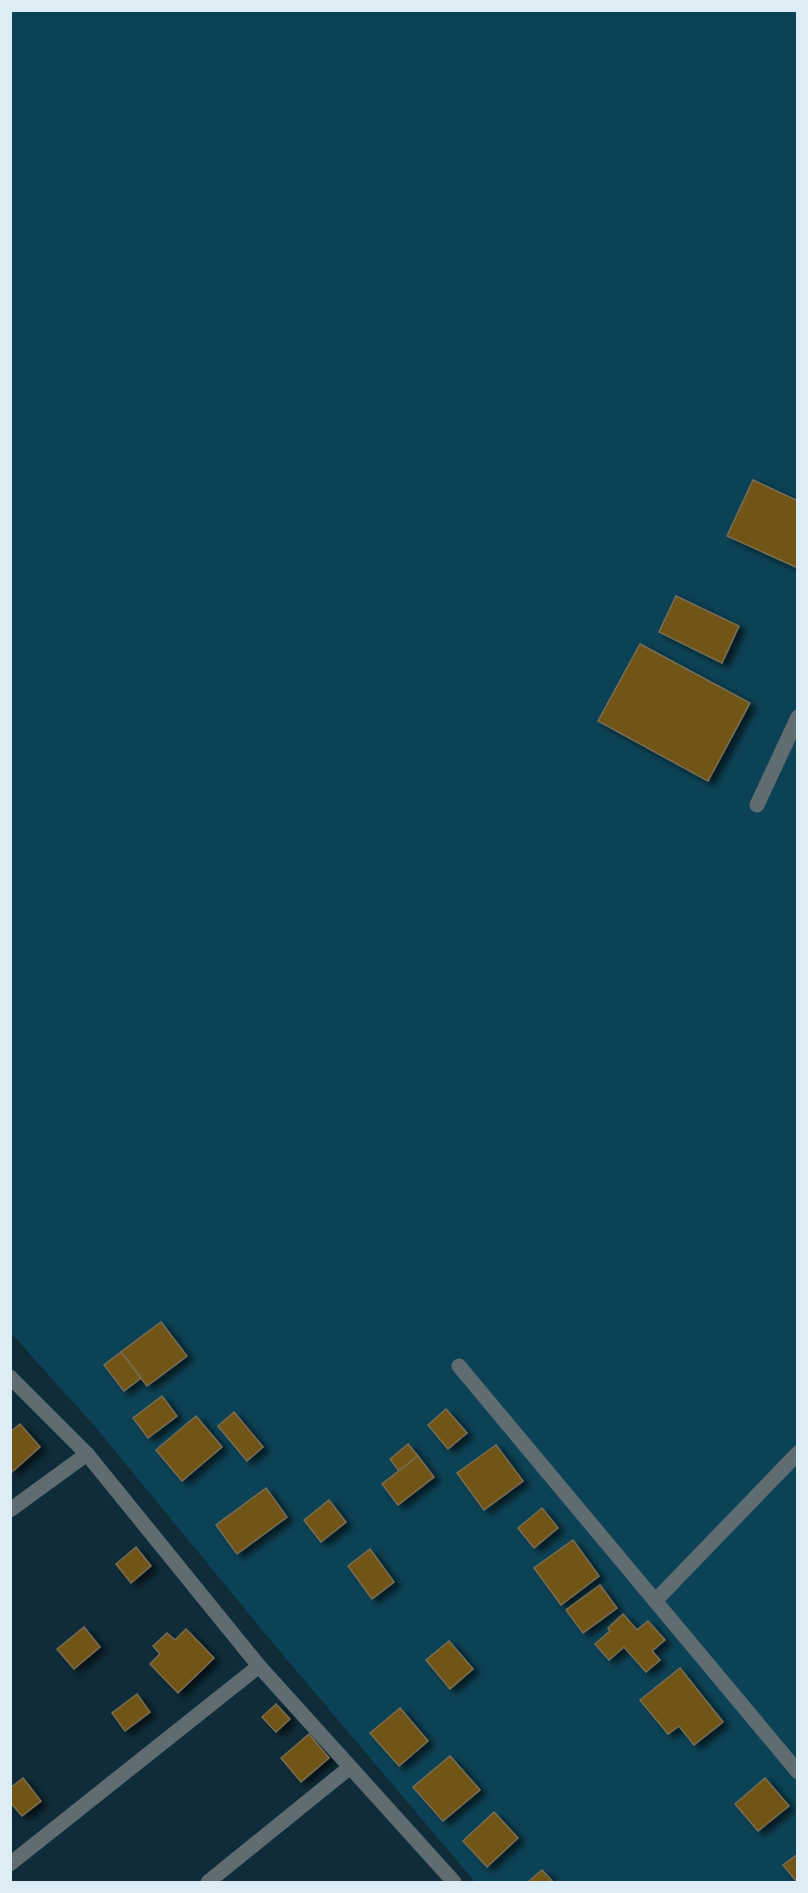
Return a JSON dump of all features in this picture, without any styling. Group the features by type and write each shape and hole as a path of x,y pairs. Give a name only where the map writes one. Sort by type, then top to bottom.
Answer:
{"street":[{"path":"757,806 798,717"},
{"path":"459,1366 798,1772"},
{"path":"10,1377 87,1454 259,1666 454,1882"},
{"path":"655,1601 798,1453"},
{"path":"10,1510 87,1454"},
{"path":"10,1864 259,1666"},
{"path":"208,1882 349,1767"}],"shaded area":[{"path":"10,11 797,11 797,1882 475,1882 267,1636 97,1429 11,1333"}],"building":[{"path":"753,480 798,501 798,568 727,536"},
{"path":"676,596 739,626 722,663 659,632"},
{"path":"640,644 750,703 708,781 598,721"},
{"path":"161,1322 187,1356 147,1386 121,1352"},
{"path":"121,1352 141,1378 124,1391 104,1365"},
{"path":"162,1396 177,1416 148,1438 133,1418"},
{"path":"446,1409 467,1433 448,1449 428,1425"},
{"path":"234,1412 263,1447 247,1461 218,1426"},
{"path":"196,1416 222,1447 182,1481 156,1450"},
{"path":"20,1424 40,1447 12,1472 10,1470 10,1432"},
{"path":"408,1444 418,1456 399,1471 390,1459"},
{"path":"496,1445 523,1481 484,1510 457,1473"},
{"path":"418,1456 434,1477 398,1505 382,1484"},
{"path":"266,1488 287,1517 237,1554 216,1525"},
{"path":"329,1500 346,1522 321,1542 304,1520"},
{"path":"542,1508 558,1528 534,1548 518,1528"},
{"path":"573,1540 599,1576 561,1605 534,1568"},
{"path":"136,1547 151,1566 131,1583 116,1564"},
{"path":"370,1549 394,1582 372,1599 348,1566"},
{"path":"600,1585 617,1608 583,1633 566,1610"},
{"path":"623,1614 637,1630 648,1621 665,1640 652,1651 660,1660 646,1672 624,1647 609,1660 595,1644 610,1631 608,1628"},
{"path":"84,1627 100,1647 74,1669 57,1649"},
{"path":"186,1629 214,1658 178,1693 150,1664 160,1654 153,1646 167,1633 175,1640"},
{"path":"449,1641 473,1669 450,1689 426,1660"},
{"path":"680,1668 723,1722 694,1745 679,1726 668,1734 640,1700"},
{"path":"137,1694 150,1712 125,1731 112,1713"},
{"path":"276,1704 290,1719 276,1732 262,1717"},
{"path":"400,1708 428,1741 399,1766 370,1733"},
{"path":"309,1734 329,1758 301,1782 281,1758"},
{"path":"450,1756 480,1790 443,1821 413,1787"},
{"path":"23,1778 41,1801 22,1816 10,1802 10,1788"},
{"path":"765,1778 789,1806 758,1831 735,1804"},
{"path":"494,1812 518,1838 487,1867 463,1841"},
{"path":"798,1854 798,1882 797,1882 783,1865"},
{"path":"542,1870 553,1882 528,1882"}]}
